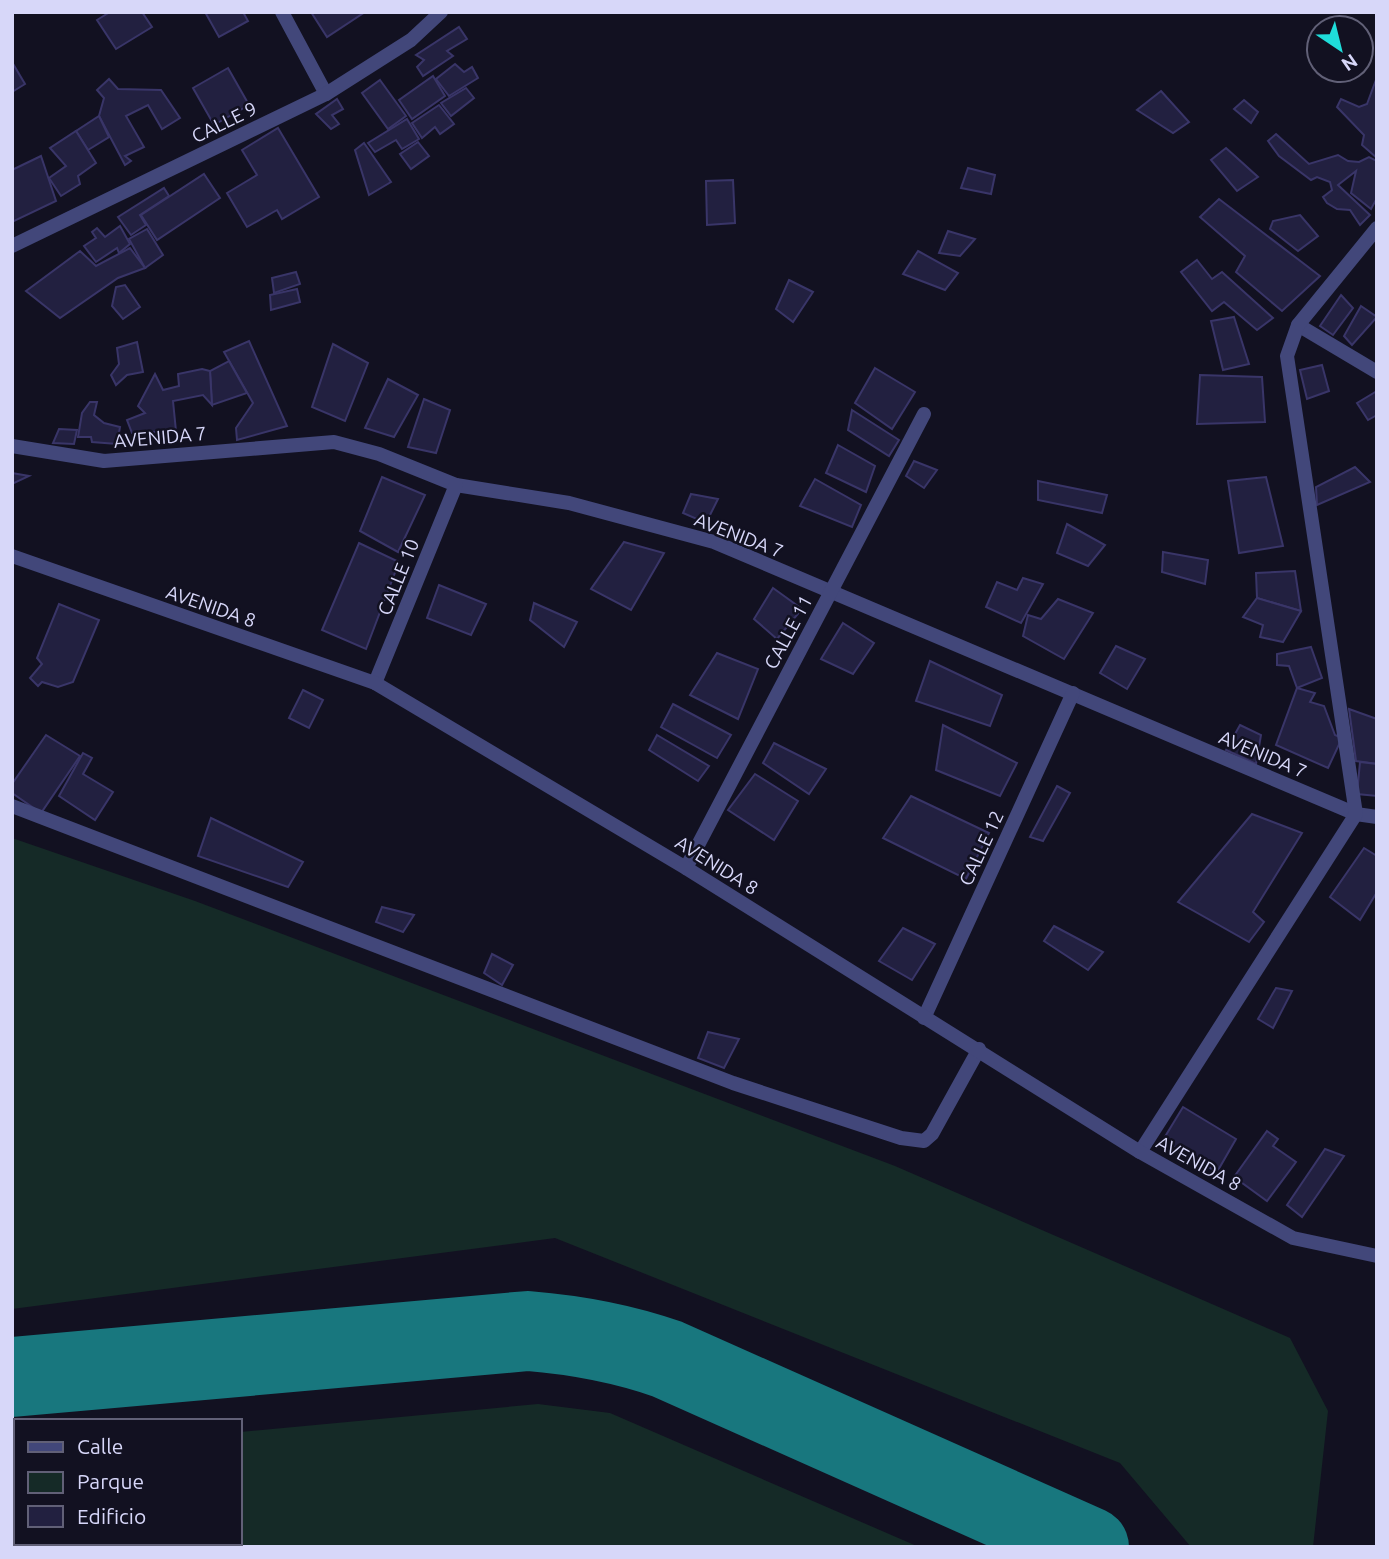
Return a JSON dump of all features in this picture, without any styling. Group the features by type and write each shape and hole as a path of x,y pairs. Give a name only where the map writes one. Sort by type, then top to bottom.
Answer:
{"street":[{"path":"282,12 327,94"},
{"name":"CALLE 9","path":"12,246 327,94 411,40 441,12"},
{"path":"1140,1152 1356,814 1287,356 1298,326 1377,228"},
{"path":"1298,326 1377,372"},
{"name":"CALLE 11","path":"686,868 924,414"},
{"name":"AVENIDA 7","path":"12,446 104,461 334,442 379,454 456,485 569,503 714,542 1356,814 1377,817"},
{"name":"CALLE 10","path":"375,683 456,485"},
{"name":"AVENIDA 8","path":"12,556 375,683 686,868 1140,1152 1293,1238 1377,1256"},
{"name":"CALLE 12","path":"924,1018 1073,693"},
{"path":"12,806 733,1083 901,1138 924,1141 932,1134 979,1049"}],"green space":[{"path":"12,838 195,901 895,1166 1290,1338 1328,1411 1313,1547 1191,1547 1120,1463 555,1238 12,1309"},
{"path":"538,1404 610,1413 919,1547 34,1545 242,1545 242,1432"}],"building":[{"path":"110,12 142,12 152,27 116,49 97,20"},
{"path":"205,12 243,12 248,21 219,37"},
{"path":"311,12 365,12 327,37"},
{"path":"459,27 467,39 447,51 453,56 423,76 417,67 424,60 416,55"},
{"path":"12,62 25,84 12,92"},
{"path":"455,64 464,72 472,67 478,78 449,96 436,79"},
{"path":"228,68 249,105 214,125 193,88"},
{"path":"433,76 445,96 412,119 399,100"},
{"path":"1377,77 1377,158 1362,145 1364,135 1337,107 1341,99 1359,107 1367,104"},
{"path":"109,79 118,89 161,90 180,118 162,129 148,105 126,116 144,147 125,156 131,161 125,165 99,116 104,98 97,90"},
{"path":"380,80 406,116 388,129 362,93"},
{"path":"466,88 474,98 451,116 441,103"},
{"path":"1161,91 1189,122 1173,133 1137,110"},
{"path":"337,99 343,109 332,115 339,124 331,129 316,114"},
{"path":"1244,100 1258,112 1251,123 1234,109"},
{"path":"439,105 454,124 440,134 435,127 422,138 412,123"},
{"path":"99,116 109,137 88,150 76,131"},
{"path":"407,119 419,139 402,149 396,140 375,152 368,143"},
{"path":"278,128 319,197 282,219 277,210 247,227 227,193 257,175 242,150"},
{"path":"76,131 96,163 78,176 80,184 61,196 49,178 66,166 50,148"},
{"path":"1276,134 1309,164 1338,155 1348,161 1359,162 1369,157 1377,161 1377,198 1371,209 1351,193 1356,171 1338,185 1370,215 1360,225 1350,210 1337,209 1327,203 1323,197 1332,190 1330,182 1317,177 1311,180 1279,156 1268,141"},
{"path":"418,142 429,156 411,169 400,154"},
{"path":"364,143 391,182 369,195 355,150"},
{"path":"1226,148 1258,177 1237,191 1211,160"},
{"path":"41,156 56,201 12,222 12,170"},
{"path":"968,168 995,175 991,194 961,188"},
{"path":"204,174 220,198 157,240 141,215"},
{"path":"733,180 735,223 707,225 706,181"},
{"path":"164,188 169,196 140,215 146,225 131,235 118,217"},
{"path":"1219,199 1320,276 1282,311 1236,272 1245,256 1200,217"},
{"path":"1300,215 1318,236 1298,251 1270,229 1273,221"},
{"path":"120,226 130,244 119,253 117,248 96,262 84,246 96,238 92,232 97,228 105,237"},
{"path":"147,229 163,255 145,268 129,239"},
{"path":"948,231 975,239 960,256 939,253"},
{"path":"130,248 145,268 118,278 60,318 26,291 80,251 96,266"},
{"path":"918,251 958,273 945,290 903,274"},
{"path":"1197,260 1212,279 1222,272 1273,318 1257,330 1224,302 1212,311 1181,272"},
{"path":"296,272 300,284 274,293 272,278"},
{"path":"789,280 813,292 793,322 776,309"},
{"path":"125,285 140,307 123,319 112,306 116,287"},
{"path":"297,289 300,302 271,310 270,295"},
{"path":"1341,295 1353,308 1333,335 1320,326"},
{"path":"1361,306 1377,317 1352,345 1344,336"},
{"path":"1234,317 1249,364 1223,370 1211,321"},
{"path":"249,341 287,426 237,440 236,428 253,403 224,352"},
{"path":"137,342 143,372 127,375 116,385 111,375 119,364 117,348"},
{"path":"333,344 368,363 345,421 312,407"},
{"path":"229,361 247,393 212,405 210,371"},
{"path":"1322,365 1329,391 1307,399 1300,370"},
{"path":"875,368 915,392 892,429 855,403"},
{"path":"202,369 210,371 212,405 203,395 173,401 176,431 132,433 127,420 145,413 138,406 155,374 163,390 179,386 178,374"},
{"path":"1200,375 1262,377 1265,422 1197,424"},
{"path":"388,379 418,395 394,437 365,428"},
{"path":"1377,391 1377,415 1368,420 1357,403"},
{"path":"424,399 450,410 436,453 408,447"},
{"path":"90,402 97,402 94,415 104,423 120,427 117,444 92,442 91,437 78,437 82,413"},
{"path":"852,410 899,440 889,456 848,430"},
{"path":"59,429 77,430 74,444 53,443"},
{"path":"838,445 875,466 866,492 826,473"},
{"path":"914,461 937,470 924,488 906,476"},
{"path":"1355,467 1370,482 1317,505 1316,487"},
{"path":"12,473 29,476 12,484"},
{"path":"382,477 425,495 398,552 360,531"},
{"path":"1266,477 1283,546 1239,553 1228,481"},
{"path":"815,479 861,505 852,527 800,506"},
{"path":"1038,481 1107,495 1102,513 1038,500"},
{"path":"691,494 718,499 706,523 683,513"},
{"path":"1067,524 1105,545 1088,566 1057,553"},
{"path":"624,542 664,553 631,610 591,589"},
{"path":"359,543 399,562 366,649 322,630"},
{"path":"1163,552 1208,560 1205,584 1162,572"},
{"path":"1295,571 1301,611 1257,598 1256,573"},
{"path":"1023,578 1043,584 1021,623 986,607 997,582 1017,590"},
{"path":"439,585 486,604 471,635 427,618"},
{"path":"773,588 802,609 777,639 754,619"},
{"path":"1257,598 1301,611 1283,642 1260,637 1263,625 1243,617"},
{"path":"1058,599 1093,613 1064,659 1023,636 1028,615 1041,619"},
{"path":"534,603 577,622 564,647 530,620"},
{"path":"59,604 99,620 73,682 58,687 42,682 38,686 30,678 42,664 37,658"},
{"path":"843,623 874,643 853,674 821,659"},
{"path":"1116,646 1145,659 1127,689 1100,673"},
{"path":"1311,647 1322,678 1297,688 1289,666 1277,665 1277,654"},
{"path":"717,653 758,669 738,719 690,695"},
{"path":"930,661 1002,695 990,726 916,701"},
{"path":"1297,688 1315,693 1310,702 1324,706 1335,735 1342,738 1328,768 1276,745"},
{"path":"303,690 323,700 309,728 289,718"},
{"path":"673,704 731,735 717,758 661,727"},
{"path":"1349,709 1377,719 1377,764 1356,761"},
{"path":"943,725 1017,763 1000,796 936,770"},
{"path":"1240,725 1261,735 1256,764 1226,750"},
{"path":"46,735 80,756 41,813 12,793 12,784"},
{"path":"657,735 709,766 698,781 649,750"},
{"path":"774,743 826,769 809,794 763,763"},
{"path":"83,753 92,758 83,774 113,792 95,820 59,796"},
{"path":"1360,762 1377,764 1377,796 1357,794"},
{"path":"755,774 798,801 774,840 728,810"},
{"path":"1057,786 1070,793 1043,841 1030,837"},
{"path":"911,796 989,833 966,879 883,838"},
{"path":"1252,814 1302,833 1253,912 1264,922 1249,942 1178,902"},
{"path":"211,818 303,862 288,887 198,856"},
{"path":"1364,848 1377,856 1377,892 1360,920 1330,897"},
{"path":"382,907 414,915 403,932 376,922"},
{"path":"1054,926 1103,952 1088,970 1044,941"},
{"path":"903,928 935,944 912,980 879,961"},
{"path":"492,954 513,965 502,985 484,973"},
{"path":"1276,988 1292,991 1273,1028 1258,1019"},
{"path":"708,1032 739,1039 724,1068 698,1058"},
{"path":"1183,1107 1236,1139 1217,1172 1163,1140"},
{"path":"1267,1131 1278,1139 1273,1146 1296,1162 1267,1201 1234,1177"},
{"path":"1325,1149 1344,1156 1302,1217 1287,1205"}],"taxiway":[{"path":"12,1377 528,1331 581,1337 633,1348 667,1359 1089,1547"}]}
